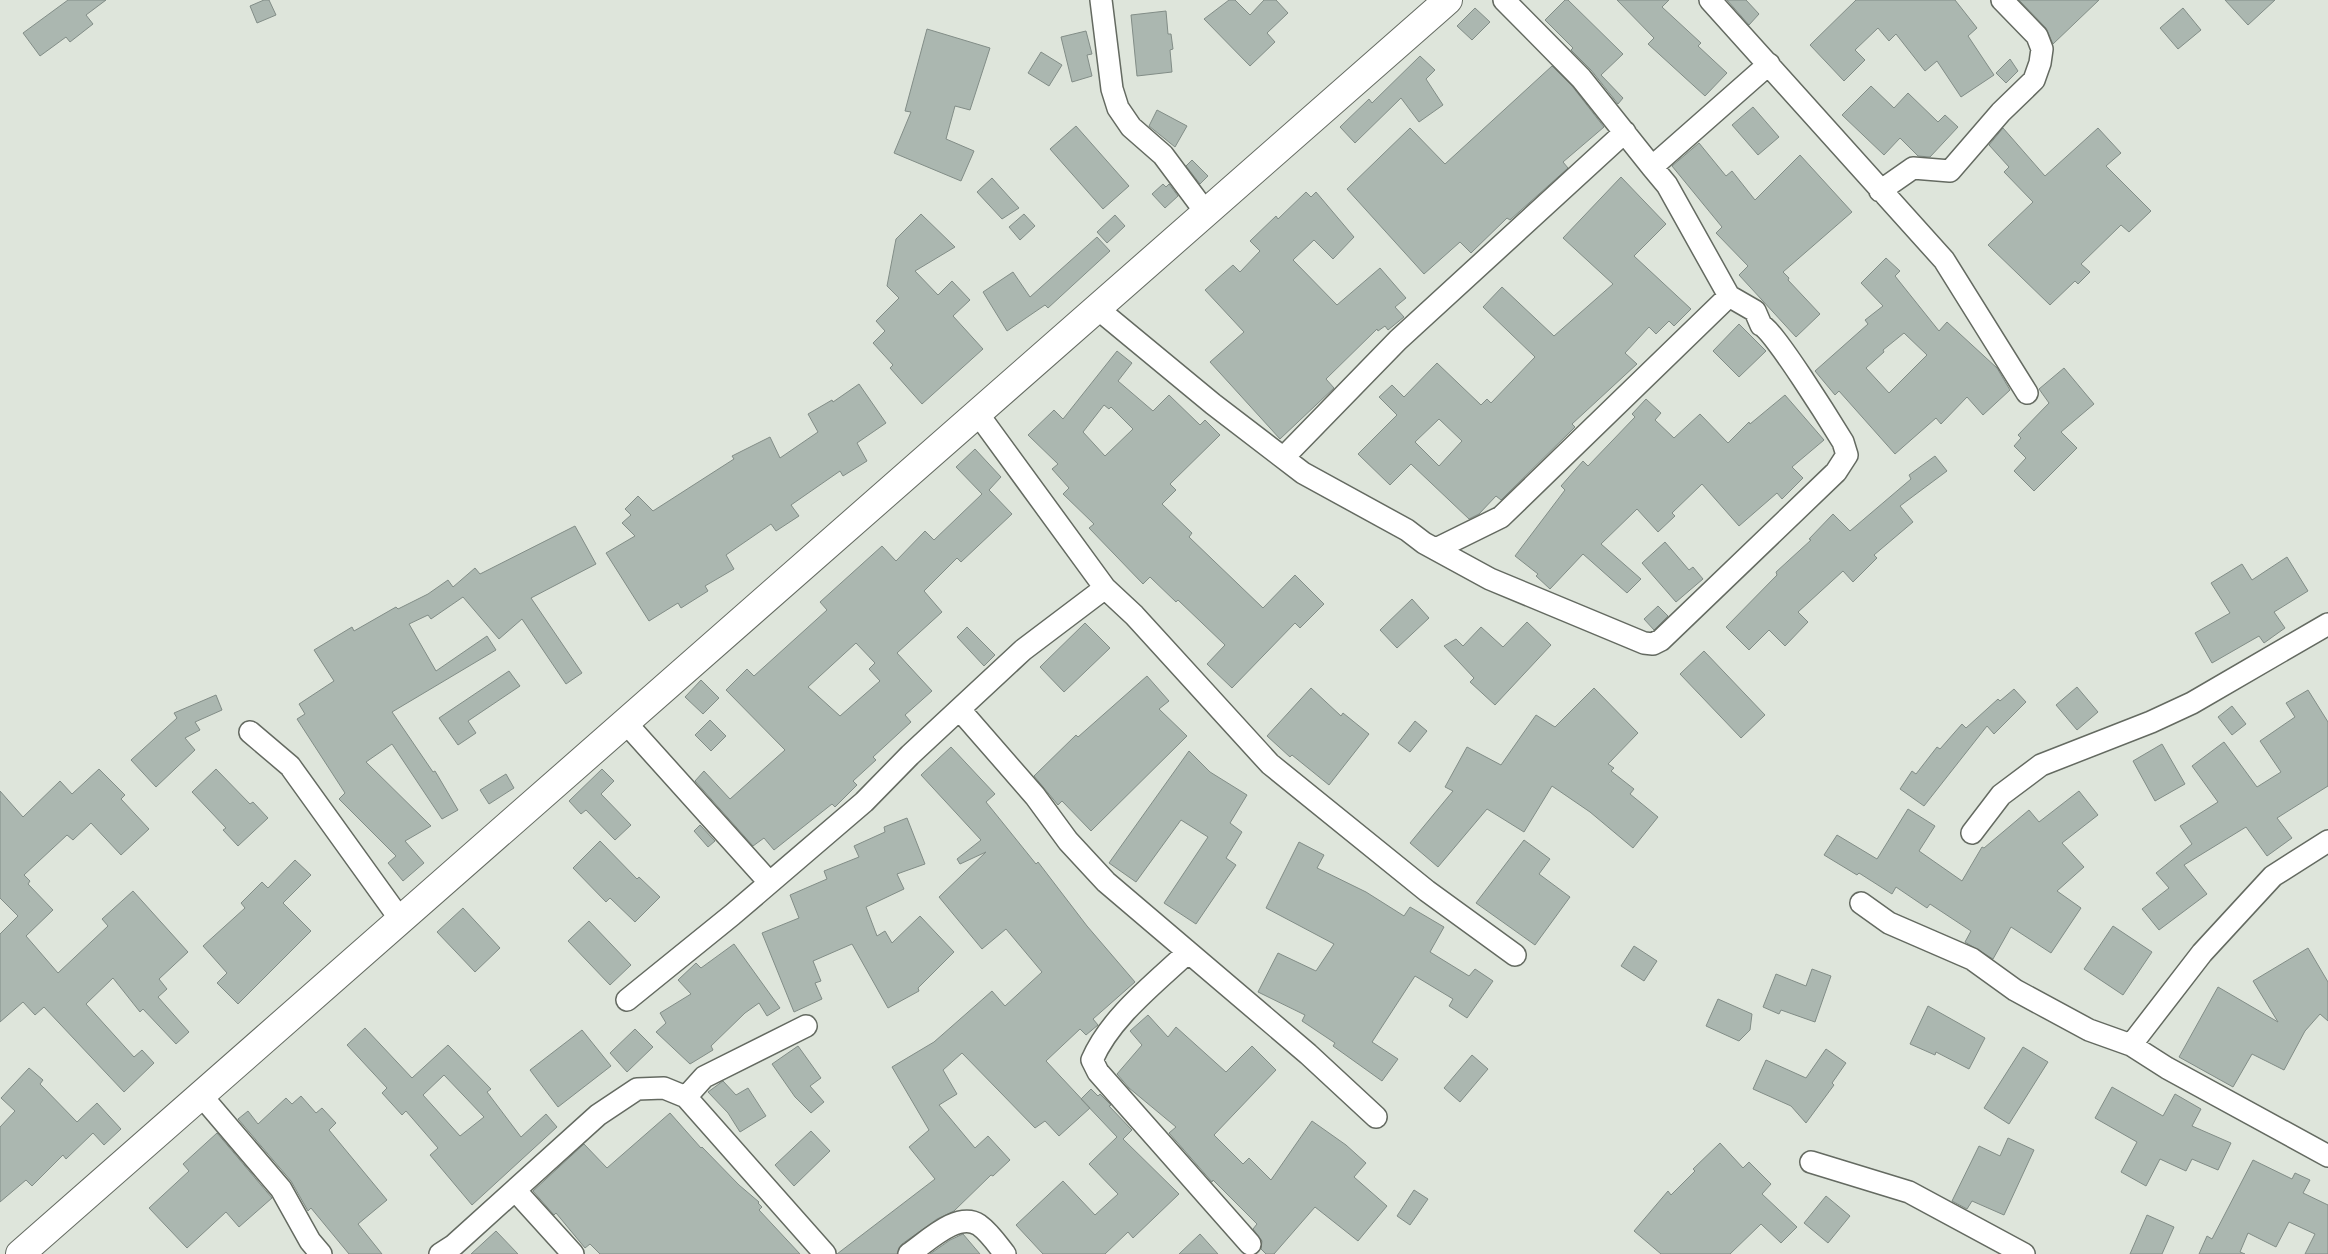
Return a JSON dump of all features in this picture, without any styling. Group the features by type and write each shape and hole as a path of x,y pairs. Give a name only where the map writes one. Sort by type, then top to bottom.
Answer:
{"main road":[{"path":"20,1254 200,1094 1207,214 1448,0"}],"street":[{"path":"1101,0 1112,90 1118,108 1131,127 1163,155 1207,214"},
{"path":"1098,309 1213,404 1304,473 1490,579 1644,643 1653,644 1661,640 1836,472 1847,455 1844,442 1766,327 1761,325 1755,311 1728,296 1667,185 1581,78 1504,0"},
{"path":"1710,0 1944,260 2027,393"},
{"path":"1880,191 1913,168 1950,171 2001,112 2034,80 2040,63 2042,49 2037,36 2002,0"},
{"path":"1652,166 1769,64"},
{"path":"1284,457 1398,340 1625,132"},
{"path":"1436,549 1501,517 1728,296"},
{"path":"978,414 1105,588 1134,615 1270,764 1427,891 1515,955"},
{"path":"627,1000 732,915 864,802 910,755 1023,650 1105,588"},
{"path":"1972,833 2001,795 2041,765 2184,707 2328,624"},
{"path":"960,710 1035,796 1068,841 1093,868 1187,953 1308,1054 1376,1118"},
{"path":"625,722 769,882"},
{"path":"250,732 290,766 400,919"},
{"path":"2130,1045 2202,953 2274,876 2328,841"},
{"path":"1861,902 1889,923 1906,932 1931,940 1972,960 2015,990 2089,1030 2130,1045 2328,1156"},
{"path":"1187,953 1110,1028 1098,1046 1092,1060 1098,1072 1250,1244"},
{"path":"686,1097 704,1077 806,1026"},
{"path":"440,1254 454,1245 598,1116 638,1089 664,1088 686,1097 826,1254"},
{"path":"200,1094 282,1190 310,1241 321,1254"},
{"path":"1811,1162 1909,1192 2024,1254"},
{"path":"515,1190 573,1254"},
{"path":"910,1254 957,1222 967,1220 980,1226 1005,1254"}],"building":[{"path":"68,0 106,0 86,15 93,24 70,42 66,37 40,56 23,33"},
{"path":"264,0 269,0 276,15 257,23 250,6"},
{"path":"1229,0 1235,0 1250,15 1264,0 1276,0 1288,13 1267,33 1275,42 1250,66 1204,19"},
{"path":"1565,0 1568,0 1623,54 1601,75 1623,98 1618,104 1591,70 1571,50 1573,48 1545,20"},
{"path":"1617,0 1669,0 1662,7 1701,43 1698,46 1727,73 1705,96 1648,44 1654,38"},
{"path":"1727,0 1746,0 1759,14 1749,25"},
{"path":"1856,0 1955,0 1977,28 1968,36 1994,75 1961,97 1937,61 1925,71 1896,34 1889,41 1878,28 1855,50 1865,60 1844,81 1810,45"},
{"path":"2019,0 2099,0 2053,44 2046,28"},
{"path":"2225,0 2275,0 2248,25"},
{"path":"1475,8 1490,22 1472,40 1457,26"},
{"path":"2183,8 2201,30 2178,49 2160,28"},
{"path":"1166,11 1168,34 1171,34 1173,49 1170,50 1172,72 1137,76 1131,15"},
{"path":"927,29 990,48 970,110 955,106 946,139 974,151 961,181 894,153 911,112 905,111"},
{"path":"1086,31 1092,54 1087,55 1092,76 1072,82 1061,37"},
{"path":"1041,52 1062,65 1049,86 1028,73"},
{"path":"1420,56 1435,70 1426,79 1443,105 1419,122 1401,98 1355,143 1340,127 1369,99 1372,103"},
{"path":"2010,59 2018,71 2006,83 1996,73"},
{"path":"1552,66 1572,86 1604,127 1563,162 1568,168 1510,220 1507,218 1471,253 1460,242 1424,274 1347,189 1410,128 1445,164"},
{"path":"1871,86 1894,108 1908,93 1938,122 1945,115 1958,127 1930,157 1918,156 1900,138 1884,155 1842,115"},
{"path":"1753,107 1779,137 1758,155 1732,125"},
{"path":"1157,110 1187,126 1175,147 1149,126"},
{"path":"1076,126 1129,186 1103,209 1050,149"},
{"path":"2003,128 2045,176 2098,128 2121,153 2106,166 2151,211 2129,232 2121,225 2081,264 2090,272 2078,284 2075,281 2050,305 1988,245 2033,202 2004,172 2009,167 1989,145"},
{"path":"1699,143 1726,176 1732,171 1755,200 1800,155 1852,212 1783,272 1789,278 1788,280 1820,314 1796,337 1739,275 1748,266 1716,233 1722,227 1672,166"},
{"path":"1192,160 1208,176 1200,184 1186,166"},
{"path":"1621,177 1666,224 1634,256 1691,309 1674,326 1669,321 1656,334 1649,327 1625,353 1637,364 1572,424 1575,427 1501,500 1496,496 1479,514 1469,519 1411,464 1390,485 1358,454 1397,415 1379,397 1392,385 1404,397 1437,363 1481,405 1487,399 1491,403 1535,357 1483,307 1502,287 1554,336 1613,284 1563,238","holes":["1439,419 1462,441 1439,466 1415,442"]},
{"path":"992,178 1019,208 1002,219 977,192"},
{"path":"1163,184 1166,187 1169,184 1178,196 1165,208 1152,194"},
{"path":"1306,192 1311,197 1316,192 1354,237 1333,259 1314,240 1293,260 1337,305 1380,268 1406,298 1395,307 1404,317 1388,330 1385,326 1378,331 1377,329 1326,379 1334,388 1280,439 1210,362 1244,332 1205,290 1233,265 1240,272 1260,251 1250,241 1276,216 1278,219"},
{"path":"921,214 955,247 915,271 938,295 952,281 970,300 953,316 983,349 922,404 890,368 893,365 873,343 885,331 876,321 899,298 887,286 896,239"},
{"path":"1024,214 1035,226 1020,240 1009,227"},
{"path":"1115,215 1125,226 1107,243 1097,232"},
{"path":"1097,237 1110,251 1048,308 1045,305 1007,331 983,292 1013,272 1030,297"},
{"path":"1886,258 1900,271 1895,276 1939,331 1947,322 1997,368 2010,390 1983,415 1967,397 1941,424 1936,418 1895,454 1839,391 1835,395 1815,371 1868,324 1865,320 1883,306 1861,283","holes":["1904,333 1927,355 1889,393 1866,368 1884,352 1883,350"]},
{"path":"1739,324 1766,351 1739,377 1713,351"},
{"path":"1117,351 1132,363 1118,381 1153,411 1169,395 1200,425 1205,420 1220,435 1170,484 1176,490 1162,504 1192,533 1189,537 1263,608 1295,575 1324,604 1300,628 1295,623 1232,688 1207,664 1225,645 1178,600 1176,602 1150,577 1143,584 1089,528 1094,524 1063,494 1069,488 1052,469 1058,464 1028,435 1054,410 1063,419","holes":["1104,405 1109,409 1111,407 1133,429 1105,456 1083,432"]},
{"path":"2064,368 2094,404 2061,432 2077,448 2034,491 2014,471 2026,458 2014,446 2021,438 2018,435 2049,403 2039,389"},
{"path":"859,384 886,423 857,443 867,461 843,476 840,471 791,505 799,516 776,531 771,524 726,555 734,569 705,586 708,591 681,608 678,603 649,621 606,553 635,536 622,523 631,515 625,509 638,496 653,511 734,459 732,456 770,437 780,458 818,432 808,414 832,400 833,402"},
{"path":"1785,395 1824,440 1792,467 1803,478 1782,499 1777,493 1739,526 1702,484 1672,513 1675,516 1658,532 1637,509 1601,544 1641,579 1627,593 1583,554 1550,589 1536,576 1538,574 1515,556 1565,490 1561,486 1583,461 1588,466 1635,417 1632,414 1646,399 1661,413 1655,420 1674,438 1700,414 1728,443 1749,422 1750,424"},
{"path":"975,449 1001,477 989,490 1012,514 961,562 957,558 924,591 942,612 897,653 932,691 905,715 911,722 873,757 876,760 853,781 857,785 835,807 832,804 774,850 764,838 753,846 695,781 704,771 730,799 785,750 726,690 747,669 754,676 827,610 820,602 882,546 896,561 925,531 934,540 982,494 956,467","holes":["856,643 875,663 869,669 880,681 840,716 808,687"]},
{"path":"1935,456 1947,471 1900,506 1913,522 1874,555 1877,558 1853,582 1843,571 1798,612 1808,622 1785,646 1769,630 1749,650 1726,627 1777,575 1776,572 1811,540 1809,539 1833,514 1850,531 1911,479 1909,475"},
{"path":"575,526 596,564 531,598 582,673 566,684 522,619 499,639 463,597 431,619 428,615 409,624 436,671 487,636 496,650 392,712 433,772 435,771 458,810 442,819 392,744 366,762 431,826 405,841 424,863 403,881 388,863 396,856 339,799 345,793 297,719 305,714 299,704 334,681 314,650 352,627 354,631 396,607 398,609 428,594 448,580 453,587 475,568 480,574"},
{"path":"1665,542 1689,570 1693,567 1703,579 1676,602 1642,563"},
{"path":"2287,557 2308,591 2274,612 2285,628 2264,643 2259,636 2212,663 2195,633 2230,613 2211,583 2242,564 2252,580"},
{"path":"1412,599 1429,618 1397,648 1380,630"},
{"path":"1658,606 1668,616 1654,630 1644,619"},
{"path":"1527,622 1551,645 1495,705 1470,682 1474,678 1444,646 1456,639 1463,646 1481,627 1503,647"},
{"path":"1085,623 1110,648 1064,692 1040,667"},
{"path":"967,627 995,655 984,666 957,637"},
{"path":"1704,651 1765,715 1741,738 1680,674"},
{"path":"509,671 520,686 468,721 476,733 458,745 439,718"},
{"path":"1147,676 1169,701 1159,709 1187,736 1091,831 1062,801 1058,805 1034,776 1076,735 1078,737"},
{"path":"701,680 719,698 703,714 685,697"},
{"path":"2077,687 2098,712 2077,730 2056,705"},
{"path":"1311,688 1341,716 1343,713 1369,734 1329,785 1292,755 1290,757 1267,736"},
{"path":"1594,688 1638,733 1608,764 1614,768 1611,771 1634,789 1630,794 1658,817 1633,848 1590,812 1552,786 1524,832 1487,809 1438,867 1410,843 1453,791 1445,787 1467,747 1501,765 1536,715 1555,727"},
{"path":"2014,689 2026,702 1994,734 1987,726 1924,806 1900,789 1912,771 1916,774 1937,747 1940,749 1962,724 1966,728 1998,699 2000,701"},
{"path":"2308,690 2328,722 2328,786 2277,818 2292,838 2267,856 2246,827 2184,865 2207,894 2159,930 2142,909 2169,888 2156,873 2192,844 2180,826 2218,802 2192,766 2224,742 2257,787 2281,772 2260,741 2295,717 2286,703"},
{"path":"216,695 222,710 195,722 200,730 185,738 195,750 156,787 131,760 177,718 174,713"},
{"path":"2232,706 2246,724 2232,735 2218,717"},
{"path":"710,720 726,736 711,751 695,735"},
{"path":"1415,721 1427,731 1410,752 1398,743"},
{"path":"2162,744 2185,784 2155,801 2133,761"},
{"path":"951,747 995,794 986,802 1036,864 1038,862 1087,926 1135,982 1093,1019 1098,1025 1086,1035 1080,1029 1046,1061 1090,1108 1059,1136 1045,1121 1035,1128 962,1053 943,1070 957,1094 939,1105 975,1148 988,1136 1010,1160 993,1176 991,1175 954,1211 937,1219 902,1244 897,1254 837,1254 935,1179 909,1147 929,1130 892,1067 934,1042 992,991 1005,1006 1042,972 1006,929 982,949 939,897 986,852 960,864 957,859 981,840 921,775"},
{"path":"1189,751 1210,772 1247,795 1230,823 1242,832 1226,858 1236,865 1196,924 1164,903 1208,837 1181,820 1136,882 1109,863"},
{"path":"99,769 125,795 121,799 149,829 121,855 91,823 73,840 67,835 24,875 30,881 28,884 53,910 26,936 58,973 108,926 102,919 133,891 188,952 159,979 167,989 158,997 189,1032 176,1044 143,1009 140,1012 113,978 86,1004 134,1057 142,1050 154,1063 124,1092 44,1007 35,1015 23,1002 0,1022 0,934 18,916 0,898 0,791 23,817 60,781 72,794"},
{"path":"216,769 250,804 253,802 268,818 238,846 223,830 226,828 192,792"},
{"path":"602,769 614,781 601,794 631,825 615,840 586,810 581,814 569,801"},
{"path":"506,774 514,788 489,804 480,790"},
{"path":"2079,791 2098,815 2062,843 2084,867 2057,891 2081,908 2051,953 2011,927 1993,959 1965,942 1971,931 1930,904 1927,908 1896,887 1892,894 1859,873 1857,875 1824,855 1837,835 1877,859 1908,809 1935,826 1919,851 1962,881 1982,847 1984,848 2029,810 2039,822"},
{"path":"907,818 925,864 897,874 904,889 866,907 877,936 885,931 892,943 920,916 954,952 918,988 919,991 888,1008 852,944 813,961 821,981 815,983 822,999 794,1012 762,933 799,918 790,895 827,879 824,871 859,857 854,846 885,832 884,827"},
{"path":"700,825 715,841 708,847 694,831"},
{"path":"1524,840 1550,859 1539,874 1570,897 1535,945 1476,903"},
{"path":"600,841 637,879 639,877 660,897 635,922 610,898 606,902 573,868"},
{"path":"1299,842 1324,855 1317,868 1366,892 1404,916 1410,907 1444,927 1430,952 1469,976 1475,969 1493,981 1467,1018 1449,1006 1453,999 1415,976 1372,1042 1398,1059 1382,1081 1333,1046 1335,1043 1302,1021 1305,1015 1258,992 1278,953 1316,971 1334,944 1266,908"},
{"path":"295,860 311,875 283,903 311,931 238,1004 217,983 227,973 203,946 245,908 241,903 262,882 268,888"},
{"path":"463,908 500,948 475,972 437,932"},
{"path":"589,921 631,965 610,985 568,941"},
{"path":"2113,926 2152,952 2123,995 2084,969"},
{"path":"734,944 780,1008 767,1016 759,1003 745,1013 711,1046 713,1050 690,1064 656,1032 666,1023 660,1013 691,994 678,980 696,963 701,968"},
{"path":"1634,946 1657,961 1644,981 1621,966"},
{"path":"2308,948 2328,982 2328,1021 2320,1014 2305,1031 2284,1070 2252,1054 2233,1087 2179,1057 2218,987 2278,1022 2253,981"},
{"path":"1812,969 1831,976 1815,1022 1781,1010 1779,1014 1763,1007 1776,974 1806,986"},
{"path":"1718,999 1752,1014 1750,1030 1739,1041 1706,1026"},
{"path":"1928,1006 1985,1038 1969,1069 1936,1052 1935,1055 1910,1044"},
{"path":"1148,1015 1168,1037 1176,1027 1226,1072 1252,1046 1276,1070 1214,1135 1243,1164 1249,1158 1271,1180 1312,1121 1346,1145 1366,1163 1354,1177 1387,1206 1358,1241 1315,1207 1274,1254 1266,1254 1261,1249 1262,1241 1253,1229 1257,1224 1213,1180 1212,1182 1169,1133 1176,1127 1129,1088 1117,1074 1142,1045 1130,1031"},
{"path":"365,1028 412,1078 448,1045 491,1089 487,1092 521,1137 546,1114 557,1127 472,1205 430,1155 438,1148 406,1111 402,1115 382,1093 387,1088 347,1045","holes":["444,1075 484,1117 460,1136 423,1095"]},
{"path":"635,1029 653,1047 627,1072 610,1053"},
{"path":"582,1030 611,1066 558,1107 530,1070"},
{"path":"798,1046 821,1078 810,1086 824,1102 811,1113 795,1097 772,1064"},
{"path":"2023,1047 2048,1062 2009,1124 1984,1108"},
{"path":"1826,1049 1846,1063 1832,1083 1834,1085 1806,1123 1791,1106 1753,1089 1766,1060 1806,1078"},
{"path":"1472,1055 1488,1069 1460,1102 1444,1088"},
{"path":"29,1068 43,1080 40,1084 77,1122 97,1103 121,1129 104,1145 93,1133 66,1159 63,1155 32,1186 26,1180 0,1202 0,1127 15,1111 1,1098"},
{"path":"723,1081 736,1095 748,1088 766,1116 740,1132 728,1113 708,1092"},
{"path":"2112,1087 2163,1116 2175,1094 2201,1109 2192,1126 2231,1143 2218,1170 2192,1159 2186,1171 2160,1159 2146,1186 2121,1172 2137,1142 2095,1118"},
{"path":"1091,1089 1098,1096 1100,1094 1111,1105 1109,1106 1132,1130 1123,1139 1179,1194 1133,1238 1128,1232 1105,1254 1043,1254 1016,1225 1063,1181 1095,1215 1118,1194 1089,1164 1117,1137 1081,1099"},
{"path":"301,1096 316,1113 322,1108 336,1123 329,1130 387,1200 358,1224 382,1254 349,1254 311,1208 308,1211 291,1181 238,1119 248,1111 258,1124 286,1098 292,1104"},
{"path":"670,1113 701,1148 759,1202 762,1207 759,1210 800,1254 600,1254 590,1244 585,1248 556,1213 554,1215 533,1191 584,1144 607,1168"},
{"path":"811,1131 830,1151 794,1186 775,1165"},
{"path":"217,1133 272,1198 239,1227 226,1212 187,1248 149,1208 189,1171 183,1164"},
{"path":"2008,1138 2034,1150 2004,1215 1972,1201 1967,1209 1952,1201 1979,1146 2000,1156"},
{"path":"1720,1143 1743,1168 1749,1162 1771,1184 1762,1194 1797,1227 1781,1243 1761,1224 1730,1254 1661,1254 1634,1231 1668,1191 1671,1195 1695,1171 1693,1169"},
{"path":"2253,1160 2292,1179 2295,1173 2310,1180 2303,1193 2328,1205 2328,1254 2305,1254 2315,1234 2289,1222 2276,1247 2248,1233 2240,1252 2245,1254 2199,1254 2207,1236 2212,1239"},
{"path":"1414,1190 1428,1199 1410,1225 1397,1216"},
{"path":"1826,1196 1850,1216 1828,1243 1804,1223"},
{"path":"2147,1215 2174,1227 2162,1254 2130,1254"},
{"path":"496,1231 518,1254 471,1254"},
{"path":"963,1234 980,1254 930,1254 950,1240"},
{"path":"1200,1234 1218,1254 1179,1254"}]}
